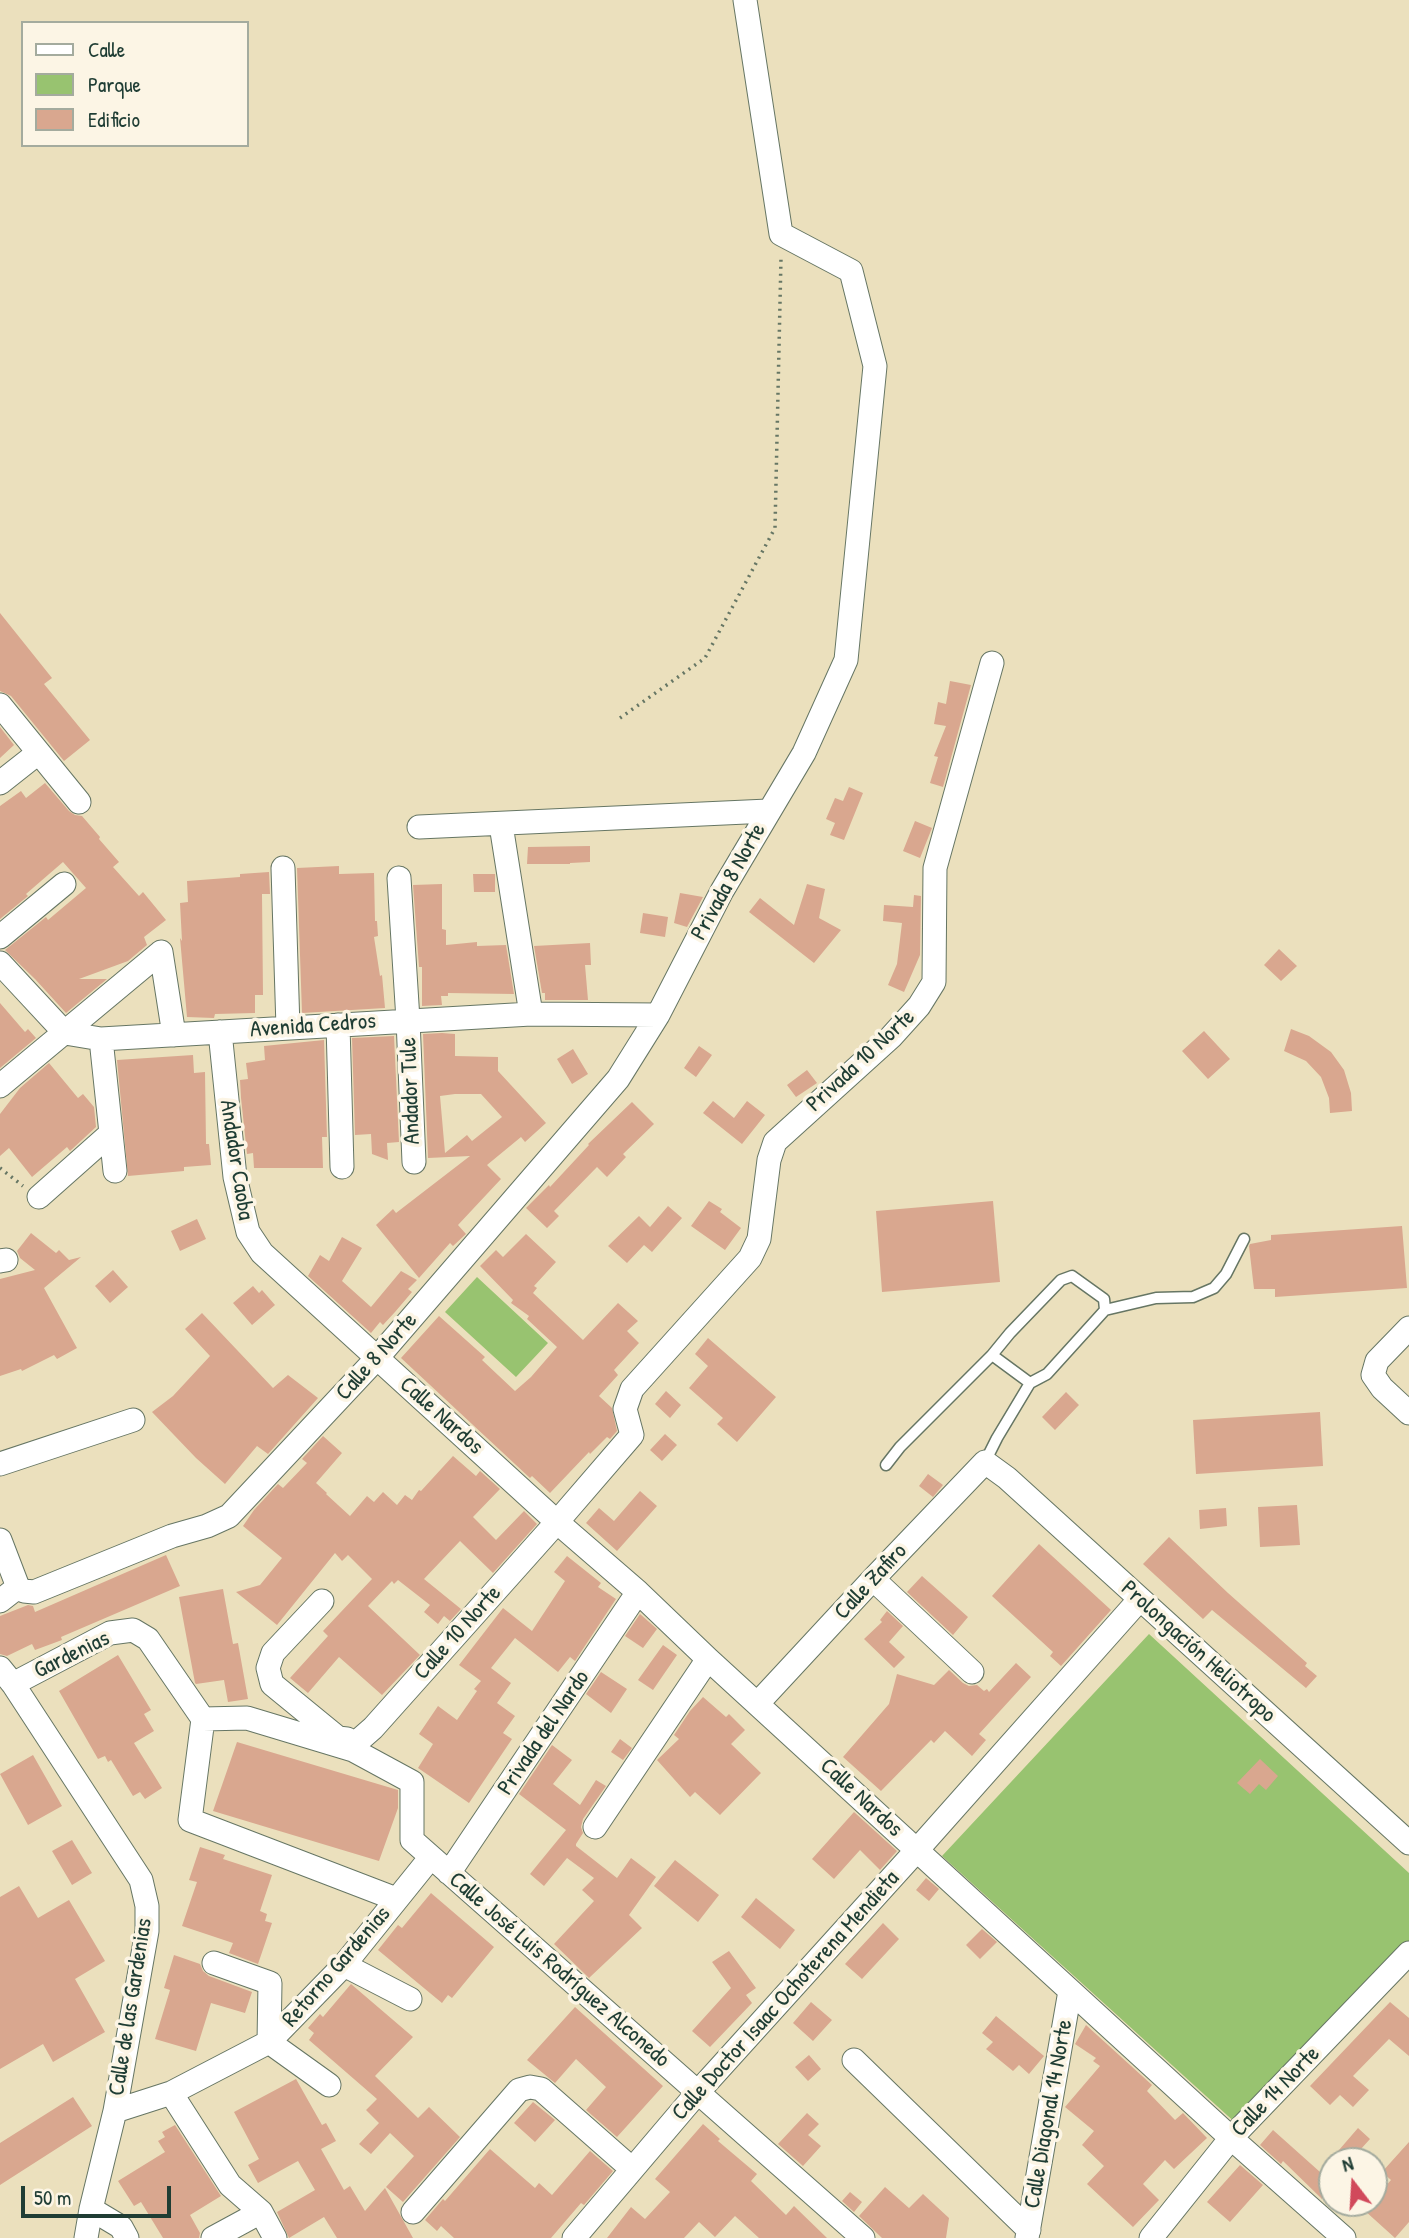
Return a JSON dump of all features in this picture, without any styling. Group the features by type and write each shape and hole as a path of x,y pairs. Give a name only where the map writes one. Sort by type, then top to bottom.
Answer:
{"street":[{"path":"745,0 781,234"},
{"name":"Privada 8 Norte","path":"658,1015 722,891 804,753 846,660 875,366 851,271 781,234"},
{"name":"Privada 10 Norte","path":"557,1522 632,1435 625,1409 632,1389 750,1258 759,1239 769,1160 775,1142 891,1037 919,1006 934,982 934,868 992,663"},
{"path":"0,705 79,802"},
{"path":"0,783 38,753"},
{"path":"419,827 768,811"},
{"path":"501,825 531,1014"},
{"path":"283,868 288,1028"},
{"name":"Andador Tule","path":"399,878 414,1162"},
{"path":"0,937 64,884"},
{"path":"0,1086 161,952 174,1035"},
{"path":"0,963 65,1032"},
{"name":"Avenida Cedros","path":"65,1032 101,1039 531,1014 658,1015"},
{"name":"Calle 8 Norte","path":"18,1587 34,1592 229,1516 377,1358 618,1079 658,1015"},
{"path":"338,1025 342,1167"},
{"name":"Andador Caoba","path":"220,1032 234,1177 247,1232 262,1253 377,1358"},
{"path":"101,1039 115,1171"},
{"path":"39,1197 110,1135"},
{"path":"1409,1328 1377,1361 1373,1375 1382,1388 1409,1413"},
{"name":"Calle Nardos","path":"377,1358 638,1592 1231,2138 1344,2238"},
{"path":"0,1464 133,1420"},
{"name":"Calle Zafiro","path":"758,1703 985,1462"},
{"name":"Prolongación Heliotropo","path":"985,1462 1007,1478 1409,1843"},
{"name":"Calle 10 Norte","path":"355,1746 557,1522"},
{"path":"0,1540 18,1587 0,1601"},
{"path":"873,1579 972,1672"},
{"name":"Privada del Nardo","path":"449,1873 638,1592"},
{"name":"Calle Doctor Isaac Ochoterena Mendieta","path":"574,2238 698,2092 1140,1599"},
{"path":"322,1601 273,1653 268,1668 272,1684 338,1738 355,1746"},
{"name":"Gardenias","path":"7,1676 110,1633 132,1630 148,1639 202,1719"},
{"path":"596,1827 708,1658"},
{"name":"Calle de las Gardenias","path":"7,1676 141,1880 147,1906 147,1931 115,2111 86,2238"},
{"path":"355,1746 247,1718 202,1719 190,1820 396,1899"},
{"name":"Calle José Luis Rodríguez Alconedo","path":"355,1746 412,1782 412,1840 863,2238"},
{"name":"Retorno Gardenias","path":"115,2111 171,2093 269,2042 344,1965 431,1857"},
{"name":"Calle 14 Norte","path":"1151,2238 1231,2138 1409,1953"},
{"path":"214,1963 270,1983 269,2042 329,2085"},
{"path":"344,1965 410,1999"},
{"name":"Calle Diagonal 14 Norte","path":"1028,2234 1070,1990"},
{"path":"854,2060 1028,2234"},
{"path":"413,2212 519,2090 530,2087 541,2089 632,2169"},
{"path":"171,2093 230,2185 261,2212 275,2238"},
{"path":"91,2209 121,2227 127,2238"},
{"path":"213,2238 261,2212"}],"lane":[{"path":"985,1462 1030,1383 1047,1374 1105,1310 1156,1298 1193,1297 1214,1288 1226,1274 1244,1239"},
{"path":"886,1465 900,1447 992,1355 1060,1280 1072,1276 1104,1299 1105,1310"},
{"path":"992,1355 1030,1383"}],"path":[{"path":"620,718 705,658 775,528 781,234"},
{"path":"0,1168 39,1197"}],"green space":[{"path":"477,1277 548,1343 516,1377 445,1312"},
{"path":"1149,1634 1409,1873 1409,1950 1239,2126 942,1856"}],"building":[{"path":"0,613 52,678 44,684 90,740 64,761 11,696 0,691"},
{"path":"950,681 971,685 943,787 930,783 938,757 934,756 946,726 934,724 938,702 946,704"},
{"path":"0,727 14,745 0,758"},
{"path":"45,783 69,811 82,816 119,862 113,867 139,896 143,892 166,920 144,937 147,945 128,961 79,979 107,979 66,1013 5,950 46,917 48,920 86,888 63,862 0,919 0,806 21,791 26,798"},
{"path":"849,787 863,793 844,840 830,835 835,823 826,819 835,798 843,801"},
{"path":"915,821 932,828 920,858 903,851"},
{"path":"590,846 590,862 527,864 528,847"},
{"path":"339,866 339,874 374,873 378,936 374,937 385,1008 302,1013 297,868"},
{"path":"269,872 270,894 262,894 263,995 255,995 255,1013 215,1014 214,1018 187,1017 180,938 182,941 180,903 188,902 187,881"},
{"path":"473,874 495,874 495,892 474,892"},
{"path":"442,884 442,929 446,930 446,945 477,942 477,946 506,945 514,994 448,993 448,996 441,996 442,1005 422,1006 422,967 419,967 413,885"},
{"path":"807,884 825,889 819,918 841,930 814,963 749,912 760,898 794,925"},
{"path":"680,893 703,897 687,927 674,923"},
{"path":"914,895 921,896 920,955 904,992 888,985 897,964 902,923 883,921 884,905 913,907"},
{"path":"643,913 668,917 665,937 640,933"},
{"path":"590,943 591,965 585,965 588,1000 545,1000 534,946"},
{"path":"1279,949 1297,966 1281,981 1264,965"},
{"path":"0,1003 25,1032 28,1029 36,1038 0,1068"},
{"path":"1291,1029 1309,1036 1331,1052 1344,1070 1351,1093 1352,1111 1330,1113 1329,1098 1321,1077 1306,1061 1284,1051"},
{"path":"1204,1031 1230,1059 1208,1079 1182,1051"},
{"path":"423,1034 455,1034 455,1056 498,1057 498,1071 546,1123 525,1142 521,1137 487,1165 501,1179 458,1225 466,1234 453,1246 450,1243 419,1278 376,1225 393,1209 396,1213 470,1156 428,1158","holes":["481,1094 502,1117 472,1141 467,1135 445,1153 440,1096"]},
{"path":"394,1036 399,1142 387,1143 388,1160 372,1154 371,1134 355,1135 352,1038"},
{"path":"324,1040 327,1137 322,1137 323,1168 254,1168 253,1153 247,1154 241,1098 240,1080 248,1079 246,1063 265,1060 264,1046"},
{"path":"699,1046 712,1055 696,1077 684,1068"},
{"path":"573,1049 588,1074 572,1084 557,1059"},
{"path":"193,1055 194,1073 205,1072 206,1144 209,1144 211,1165 184,1167 184,1171 128,1176 117,1060"},
{"path":"49,1063 78,1098 83,1094 94,1107 96,1127 70,1151 67,1147 32,1177 9,1148 0,1156 0,1114 20,1088"},
{"path":"807,1070 817,1083 796,1097 787,1085"},
{"path":"713,1101 734,1118 747,1101 765,1115 742,1144 703,1113"},
{"path":"632,1102 654,1124 623,1154 626,1157 607,1177 597,1167 554,1211 559,1216 547,1228 526,1208 549,1185 550,1187 588,1144"},
{"path":"709,1201 722,1209 720,1212 741,1228 725,1250 691,1226"},
{"path":"993,1201 1000,1282 882,1292 876,1211"},
{"path":"668,1206 682,1218 652,1252 644,1245 627,1263 608,1246 639,1216 650,1227"},
{"path":"197,1219 206,1239 180,1251 171,1231"},
{"path":"1402,1226 1407,1288 1275,1297 1275,1289 1254,1289 1249,1246 1271,1240 1271,1235"},
{"path":"31,1233 56,1253 59,1250 69,1260 81,1257 44,1288 77,1348 57,1359 54,1355 22,1371 21,1369 0,1376 0,1279 35,1270 20,1258 17,1251"},
{"path":"526,1234 556,1262 534,1286 537,1288 533,1293 583,1340 618,1303 638,1321 627,1331 639,1343 614,1370 618,1375 599,1396 612,1408 617,1431 590,1454 589,1452 550,1493 532,1476 530,1478 401,1358 439,1316 485,1357 482,1360 515,1391 531,1377 557,1347 527,1319 529,1316 511,1303 513,1300 480,1266 496,1250 503,1257"},
{"path":"342,1237 362,1248 342,1281 371,1307 401,1271 417,1280 408,1289 412,1292 395,1312 383,1325 380,1322 371,1333 308,1276 320,1255 329,1261"},
{"path":"113,1270 128,1287 110,1303 95,1286"},
{"path":"253,1286 259,1293 262,1290 275,1305 252,1325 233,1303"},
{"path":"202,1313 273,1388 288,1375 318,1398 268,1454 257,1446 225,1484 152,1412 173,1396 210,1356 185,1329"},
{"path":"708,1338 776,1397 737,1442 717,1424 723,1418 689,1388 708,1366 695,1354"},
{"path":"666,1391 681,1405 670,1418 655,1404"},
{"path":"1066,1392 1079,1405 1055,1430 1042,1417"},
{"path":"1320,1412 1323,1466 1196,1474 1193,1420"},
{"path":"665,1434 677,1445 662,1461 650,1450"},
{"path":"323,1436 342,1453 316,1483 350,1516 367,1496 374,1502 383,1492 397,1505 405,1495 412,1500 453,1456 476,1476 480,1471 500,1489 473,1517 496,1540 524,1511 537,1524 493,1573 460,1541 424,1579 461,1609 450,1621 444,1616 438,1624 424,1612 430,1605 398,1580 394,1584 392,1581 368,1606 420,1655 382,1695 339,1657 308,1693 290,1678 328,1636 323,1631 372,1579 348,1555 342,1561 335,1553 277,1625 236,1592 260,1585 282,1558 243,1526 278,1484 283,1488 307,1463 302,1459"},
{"path":"928,1474 943,1485 933,1497 919,1486"},
{"path":"640,1491 657,1506 617,1551 586,1523 599,1508 614,1521"},
{"path":"1297,1505 1300,1545 1260,1547 1258,1507"},
{"path":"1226,1508 1227,1526 1200,1529 1199,1510"},
{"path":"1169,1537 1307,1663 1305,1666 1317,1676 1306,1688 1212,1610 1203,1619 1143,1564"},
{"path":"1039,1544 1111,1610 1061,1666 1050,1656 1053,1652 992,1596"},
{"path":"166,1555 180,1586 61,1637 62,1640 35,1650 32,1644 7,1656 0,1654 0,1616 28,1605 33,1606 35,1612"},
{"path":"567,1556 601,1583 598,1587 616,1599 575,1661 570,1657 558,1672 515,1638 491,1668 511,1683 497,1703 515,1716 503,1733 512,1739 469,1803 418,1768 433,1744 419,1734 438,1706 457,1720 477,1691 474,1689 481,1681 459,1665 503,1608 532,1631 565,1581 554,1572"},
{"path":"922,1576 968,1617 953,1635 907,1592"},
{"path":"223,1589 233,1644 238,1643 248,1699 228,1702 224,1680 195,1683 179,1597"},
{"path":"887,1611 903,1626 889,1642 905,1657 894,1668 864,1639 882,1622 880,1620"},
{"path":"640,1614 657,1629 643,1648 625,1636"},
{"path":"663,1645 677,1655 653,1690 638,1680"},
{"path":"118,1655 151,1710 144,1714 154,1731 134,1743 162,1788 145,1799 140,1792 133,1796 111,1760 108,1762 105,1756 98,1759 59,1691"},
{"path":"1016,1663 1031,1677 979,1734 986,1740 972,1756 945,1731 934,1743 931,1740 881,1791 843,1757 889,1704 897,1674 934,1685 949,1670 963,1683 969,1686 977,1685 989,1692"},
{"path":"601,1672 627,1689 611,1713 586,1694"},
{"path":"703,1697 726,1717 729,1714 745,1730 731,1744 761,1773 720,1815 695,1792 690,1797 657,1760 679,1739 674,1735"},
{"path":"620,1739 632,1748 623,1760 611,1752"},
{"path":"237,1742 398,1790 398,1808 379,1861 213,1811"},
{"path":"552,1745 572,1760 553,1784 580,1805 596,1780 606,1786 583,1819 583,1833 576,1846 617,1878 631,1858 656,1877 629,1915 642,1928 589,1978 554,1944 594,1901 582,1890 594,1878 567,1858 544,1886 530,1874 566,1830 519,1794"},
{"path":"33,1755 62,1806 28,1825 0,1774"},
{"path":"1260,1759 1278,1776 1266,1790 1259,1784 1250,1794 1237,1783"},
{"path":"854,1812 897,1851 880,1870 860,1850 834,1879 812,1859"},
{"path":"72,1840 92,1873 72,1885 52,1851"},
{"path":"200,1847 225,1855 223,1859 272,1875 260,1911 267,1914 265,1921 272,1923 258,1964 229,1953 233,1943 182,1926 197,1882 189,1880"},
{"path":"675,1860 719,1895 698,1922 654,1886"},
{"path":"926,1878 939,1889 929,1901 916,1890"},
{"path":"19,1886 38,1918 69,1900 105,1961 75,1979 105,2032 53,2062 43,2044 0,2069 0,1897"},
{"path":"431,1893 494,1947 452,1998 448,1995 442,2003 378,1950 398,1925 402,1928"},
{"path":"756,1898 795,1930 780,1949 741,1917"},
{"path":"883,1923 899,1939 862,1979 845,1964"},
{"path":"982,1929 997,1942 980,1959 966,1945"},
{"path":"729,1951 756,1988 746,1995 752,2003 710,2047 692,2031 731,1988 712,1962"},
{"path":"174,1955 200,1964 209,1976 252,1992 245,2013 211,2003 196,2051 155,2039 170,1990 164,1988"},
{"path":"351,1984 413,2037 375,2076 418,2118 429,2107 460,2137 403,2202 386,2187 414,2156 390,2133 371,2154 359,2144 379,2123 366,2110 377,2099 309,2040 314,2033 308,2028 320,2014 323,2017"},
{"path":"811,2002 832,2020 813,2041 793,2023"},
{"path":"1390,2002 1409,2018 1409,2056 1389,2039 1353,2076 1369,2090 1353,2107 1340,2095 1330,2105 1310,2086"},
{"path":"575,2007 663,2086 617,2137 586,2110 606,2087 576,2059 555,2083 527,2060"},
{"path":"996,2016 1044,2056 1029,2074 1019,2065 1013,2071 986,2049 993,2042 982,2033"},
{"path":"1086,2025 1152,2085 1147,2091 1175,2120 1183,2113 1207,2138 1174,2169 1165,2160 1143,2184 1159,2200 1133,2227 1087,2184 1104,2166 1082,2145 1094,2131 1065,2107 1100,2066 1093,2061 1096,2058 1075,2044"},
{"path":"809,2055 821,2069 808,2081 795,2067"},
{"path":"296,2079 322,2125 326,2123 336,2141 321,2149 344,2190 350,2186 365,2211 385,2188 413,2238 337,2238 324,2217 289,2238 277,2212 315,2190 298,2161 258,2183 248,2165 259,2159 234,2112"},
{"path":"73,2097 92,2126 0,2185 0,2143"},
{"path":"533,2102 555,2120 535,2142 514,2123"},
{"path":"807,2113 819,2124 808,2135 821,2146 803,2166 778,2144"},
{"path":"703,2124 720,2139 718,2141 757,2174 751,2181 786,2215 794,2206 827,2238 759,2238 735,2216 715,2237 699,2222 684,2238 607,2238 631,2207 645,2219 670,2192 655,2179"},
{"path":"175,2125 221,2196 190,2215 200,2233 199,2238 163,2238 141,2202 134,2206 118,2181 165,2152 158,2141 165,2137 162,2132"},
{"path":"1358,2128 1370,2139 1363,2147 1342,2147"},
{"path":"1273,2130 1318,2170 1318,2195 1283,2161 1281,2164 1260,2145"},
{"path":"1409,2142 1409,2222 1395,2238 1372,2217 1388,2217 1388,2183 1391,2180 1388,2177 1388,2165"},
{"path":"490,2149 535,2188 539,2183 552,2195 590,2151 613,2171 551,2238 454,2238 441,2226 437,2231 425,2220"},
{"path":"1240,2165 1263,2185 1230,2222 1207,2202"},
{"path":"885,2187 909,2208 923,2194 949,2218 946,2238 882,2238 859,2216"},
{"path":"850,2192 862,2202 854,2212 842,2201"}]}
